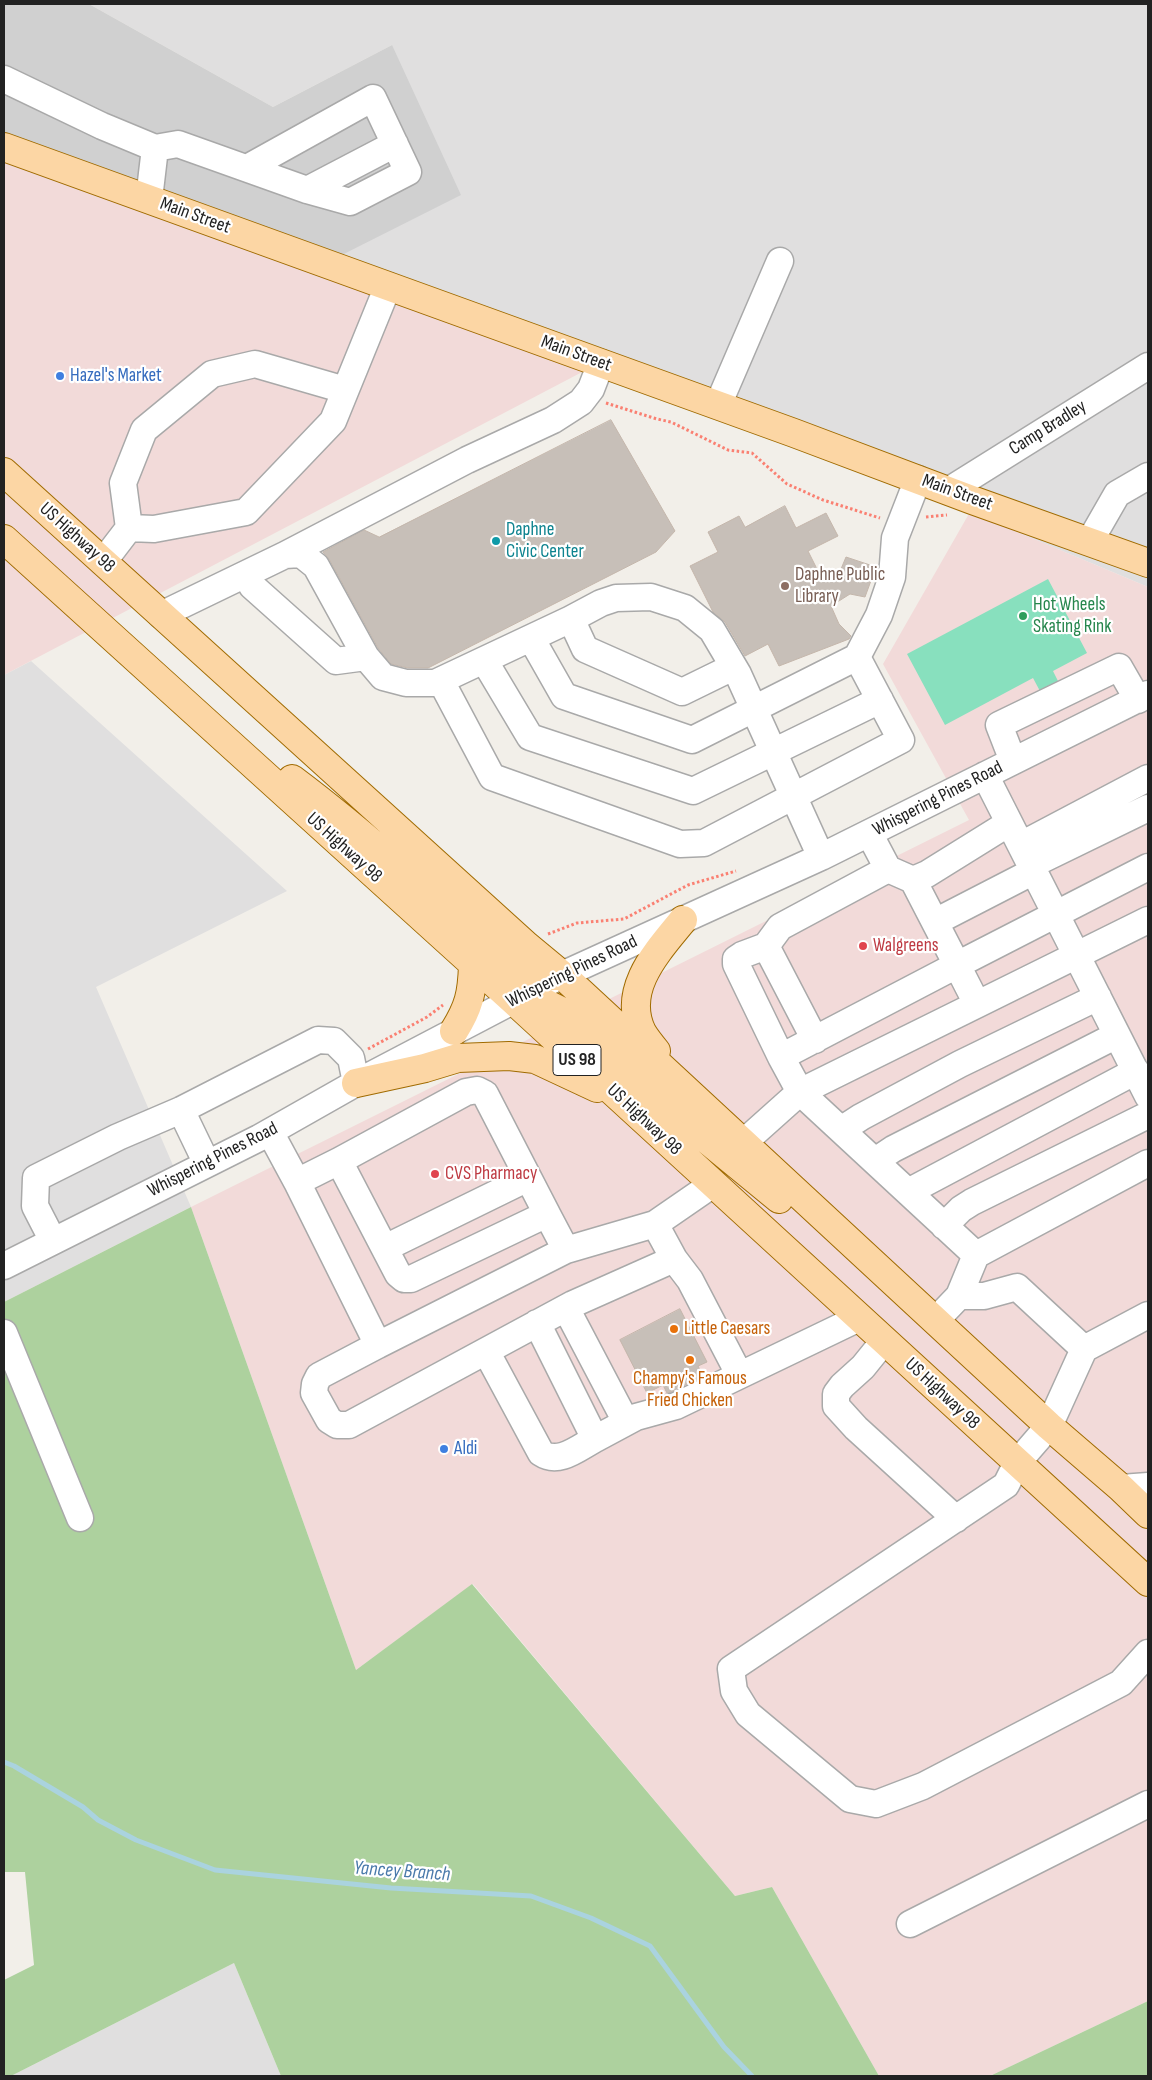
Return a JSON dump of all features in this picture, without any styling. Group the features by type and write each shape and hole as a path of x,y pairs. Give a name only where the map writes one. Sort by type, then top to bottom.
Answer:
{"main road":[{"name":"Main Street","path":"4,147 718,405 1148,563"},
{"name":"US Highway 98","path":"4,472 526,946 562,975 1049,1426 1148,1514"},
{"name":"US Highway 98","path":"4,539 512,1000 1148,1582"},
{"path":"190,708 262,756 345,819 402,868 506,965 522,974 540,978 562,975"},
{"path":"676,1081 642,1032 636,1012 637,995 642,977 654,957 683,920"},
{"path":"454,1031 466,1012 472,992 473,965"},
{"path":"512,1000 541,1002 571,1016 674,1112 796,1213 866,1255"},
{"path":"356,1083 424,1068 458,1058 509,1056 534,1059 620,1099"}],"street":[{"path":"4,79 102,126 155,148 178,144 308,190 350,202 408,172 373,98 247,168"},
{"path":"149,199 155,148"},
{"path":"718,405 780,262"},
{"path":"129,528 154,529 246,512 333,420 388,286"},
{"path":"161,615 283,556 467,460 553,420 581,402 591,390 601,363"},
{"path":"103,562 129,528 123,483 144,430 212,374 255,364 345,390"},
{"name":"Camp Bradley","path":"948,491 1148,366"},
{"path":"1090,541 1117,494 1148,476"},
{"path":"531,638 564,696 692,740 857,657 879,615 892,577 895,538 900,520 918,479"},
{"path":"283,556 301,554 316,566 366,657 383,677 406,683 435,683 601,603 616,598 651,597 685,608 712,630 738,674 821,857"},
{"path":"246,574 252,586 336,661 366,657"},
{"path":"571,618 585,649 682,692 729,669 738,674"},
{"path":"441,680 492,777 680,844 704,842 901,740 857,657"},
{"path":"484,660 530,738 693,791 880,700"},
{"path":"1013,761 999,725 1119,667 1143,697"},
{"name":"Whispering Pines Road","path":"4,1266 270,1132 356,1083 562,975 821,857 1143,697"},
{"path":"985,775 1148,1096"},
{"path":"935,922 1024,851 1148,778"},
{"path":"914,880 927,874 1024,851 1148,808"},
{"path":"869,833 888,869 914,880 977,1004"},
{"path":"781,1057 1148,867"},
{"path":"888,869 742,955 736,959 736,964 800,1092 976,1255"},
{"path":"743,1143 800,1092 1148,920"},
{"path":"773,936 815,1040"},
{"path":"841,1130 861,1117 960,1064 1098,997"},
{"path":"875,1161 902,1145 1117,1035"},
{"path":"53,1241 35,1206 36,1178 118,1137 181,1110 318,1040 334,1041 351,1058 356,1083"},
{"path":"908,1192 1136,1071"},
{"path":"297,1182 466,1092 477,1090 485,1094 566,1250"},
{"path":"181,1110 207,1164"},
{"path":"944,1226 961,1209 972,1202 1148,1115"},
{"path":"270,1132 378,1345"},
{"path":"339,1161 398,1274 404,1279 411,1279 547,1214"},
{"path":"936,1320 959,1296 976,1255 1148,1163"},
{"path":"385,1248 528,1178"},
{"path":"674,1258 566,1308 349,1425 337,1425 329,1420 314,1393 315,1384 319,1376 378,1345 566,1250 655,1224 713,1184"},
{"path":"655,1224 674,1258 690,1280 738,1374"},
{"path":"959,1296 984,1296 1017,1287 1084,1348"},
{"path":"566,1308 626,1422"},
{"path":"1148,1315 1084,1348 1049,1426 1017,1464 1006,1485 731,1669 734,1691 748,1714 850,1799 876,1804 923,1786 1121,1683 1148,1654"},
{"path":"486,1351 542,1454 549,1458 558,1459 636,1417 676,1406 738,1374 859,1318"},
{"path":"537,1323 595,1440"},
{"path":"4,1333 80,1518"},
{"path":"884,1341 863,1367 836,1394 836,1406 856,1428 956,1519"},
{"path":"1121,1488 1148,1486"},
{"path":"910,1924 1148,1804"}],"shaded area":[{"path":"4,4 89,4 273,107 392,45 461,195 312,270 4,157"},
{"path":"89,4 1148,4 1148,587 970,512 312,270 392,45 273,107"},
{"path":"4,157 586,370 4,675"},
{"path":"970,512 1148,587 1148,2001 990,2076 879,2076 772,1887 735,1896 473,1584 356,1670 191,1207 969,820 883,664"},
{"path":"31,661 287,891 96,987 191,1207 4,1302 4,675"},
{"path":"234,1963 281,2076 11,2076"}],"green space":[{"name":"Hot Wheels Skating Rink","path":"1048,579 1087,653 1053,671 1059,683 1041,693 1033,678 945,725 907,654"},
{"path":"191,1207 356,1670 472,1584 735,1896 772,1887 879,2076 281,2076 234,1963 11,2076 4,2076 4,1980 34,1965 25,1872 4,1872 4,1302"},
{"path":"1148,2001 1148,2076 990,2076"}],"building":[{"name":"Daphne Civic Center","path":"611,420 675,531 656,552 428,668 408,668 391,664 378,648 329,559 323,552 364,530 379,537"},
{"name":"Daphne Public Library","path":"785,506 796,528 826,513 838,536 808,551 821,577 841,569 846,557 876,567 865,597 850,594 831,606 839,624 851,636 849,639 779,666 768,644 745,656 725,622 713,612 690,566 718,552 708,532 739,516 745,527"},
{"path":"680,1309 707,1362 698,1366 703,1376 671,1392 667,1393 663,1385 647,1393 620,1340"}],"waterway":[{"name":"Yancey Branch","path":"4,1762 83,1807 98,1820 136,1840 215,1870 391,1888 531,1896 591,1918 650,1946 724,2047 752,2076"}],"place":[{"name":"Hazel's Market","path":"60,376"},
{"name":"Daphne Civic Center","path":"496,541"},
{"name":"Daphne Public Library","path":"785,586"},
{"name":"Hot Wheels Skating Rink","path":"1023,616"},
{"name":"Walgreens","path":"863,946"},
{"name":"CVS Pharmacy","path":"435,1174"},
{"name":"Little Caesars","path":"674,1329"},
{"name":"Champy's Famous Fried Chicken","path":"690,1360"},
{"name":"Aldi","path":"444,1449"}]}
